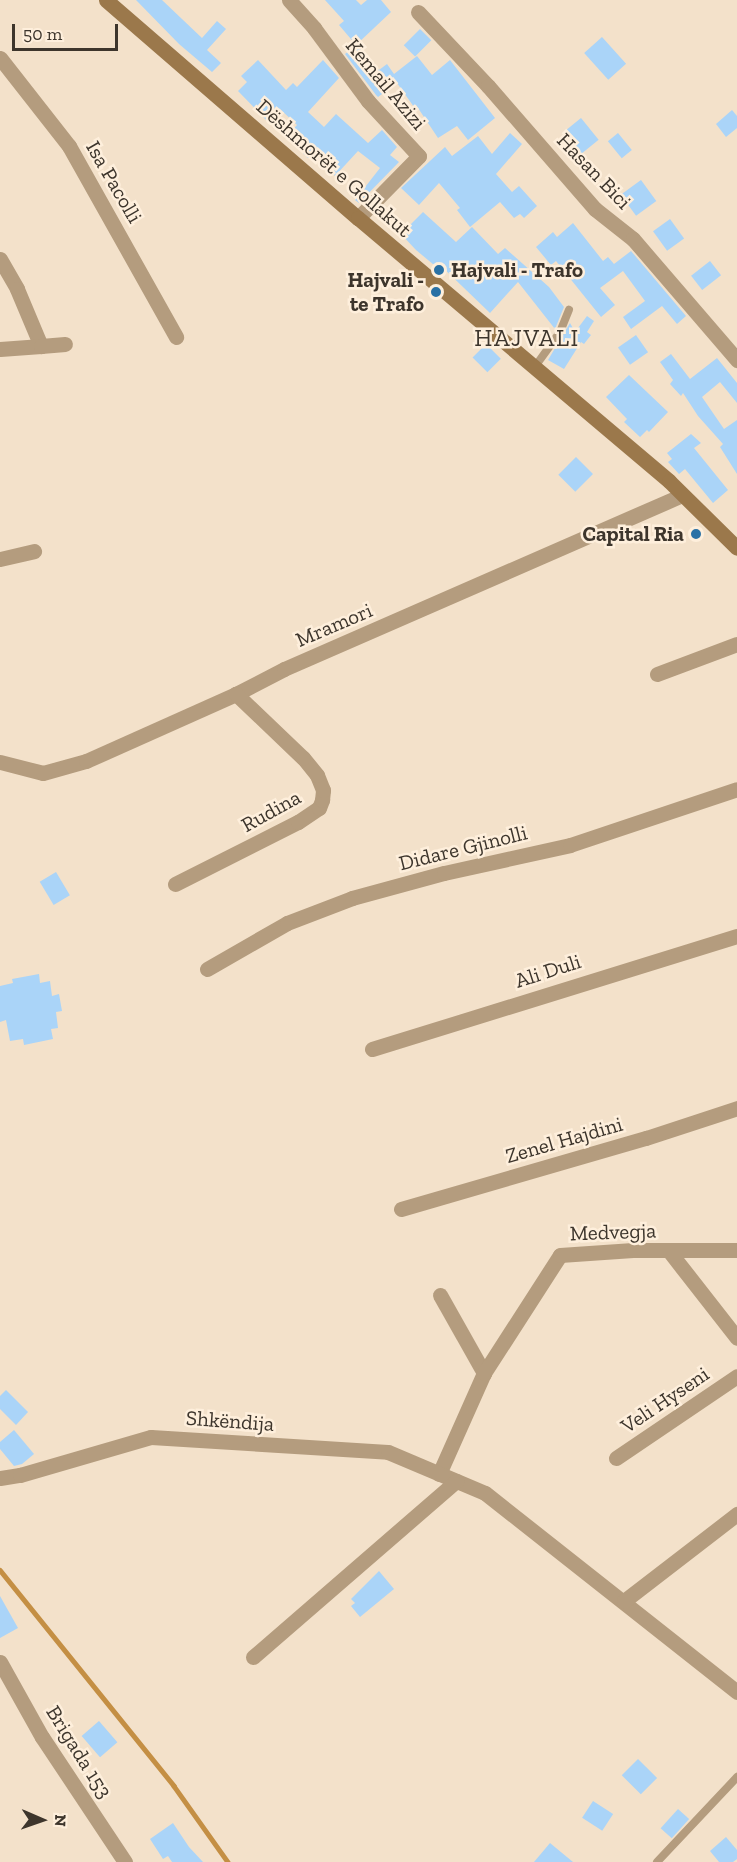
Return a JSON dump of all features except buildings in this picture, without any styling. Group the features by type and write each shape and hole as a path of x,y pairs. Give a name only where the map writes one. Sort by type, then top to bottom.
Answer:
{"street":[{"name":"Dëshmorët e Gollakut","path":"106,0 734,539"},
{"name":"Kemail Azizi","path":"289,0 314,28 368,101 419,156 358,218"},
{"name":"Hasan Bici","path":"418,12 488,86 595,209 633,239 737,360"},
{"name":"Isa Pacolli","path":"0,58 69,146 176,337"},
{"path":"0,259 17,289 41,346"},
{"path":"0,349 65,344"},
{"name":"Mramori","path":"0,762 44,773 86,761 236,694 284,669 682,495"},
{"path":"0,559 34,551"},
{"path":"657,674 737,644"},
{"name":"Rudina","path":"175,884 298,822 319,808 322,800 323,790 317,775 303,758 236,694"},
{"name":"Didare Gjinolli","path":"207,969 287,922 351,898 570,845 737,789"},
{"name":"Ali Duli","path":"372,1049 737,936"},
{"name":"Zenel Hajdini","path":"401,1209 646,1138 737,1108"},
{"name":"Medvegja","path":"439,1474 484,1373 560,1255 737,1250"},
{"path":"669,1251 737,1338"},
{"path":"440,1295 484,1373"},
{"name":"Veli Hyseni","path":"616,1458 737,1377"},
{"name":"Shkëndija","path":"0,1478 20,1475 151,1437 388,1452 484,1493 737,1692"},
{"path":"253,1657 456,1481"},
{"path":"624,1601 737,1514"},
{"name":"Brigada 153","path":"0,1662 42,1737 125,1862"}],"lane":[{"path":"534,368 563,326 569,310"},
{"path":"657,1862 737,1777"}],"waterway":[{"path":"0,1570 174,1786 228,1862"}],"place":[{"name":"Hajvali - Trafo","path":"439,270"},
{"name":"Hajvali - te Trafo","path":"436,292"},
{"name":"Capital Ria","path":"696,534"}],"district":[{"name":"HAJVALI","path":"527,338"}]}
